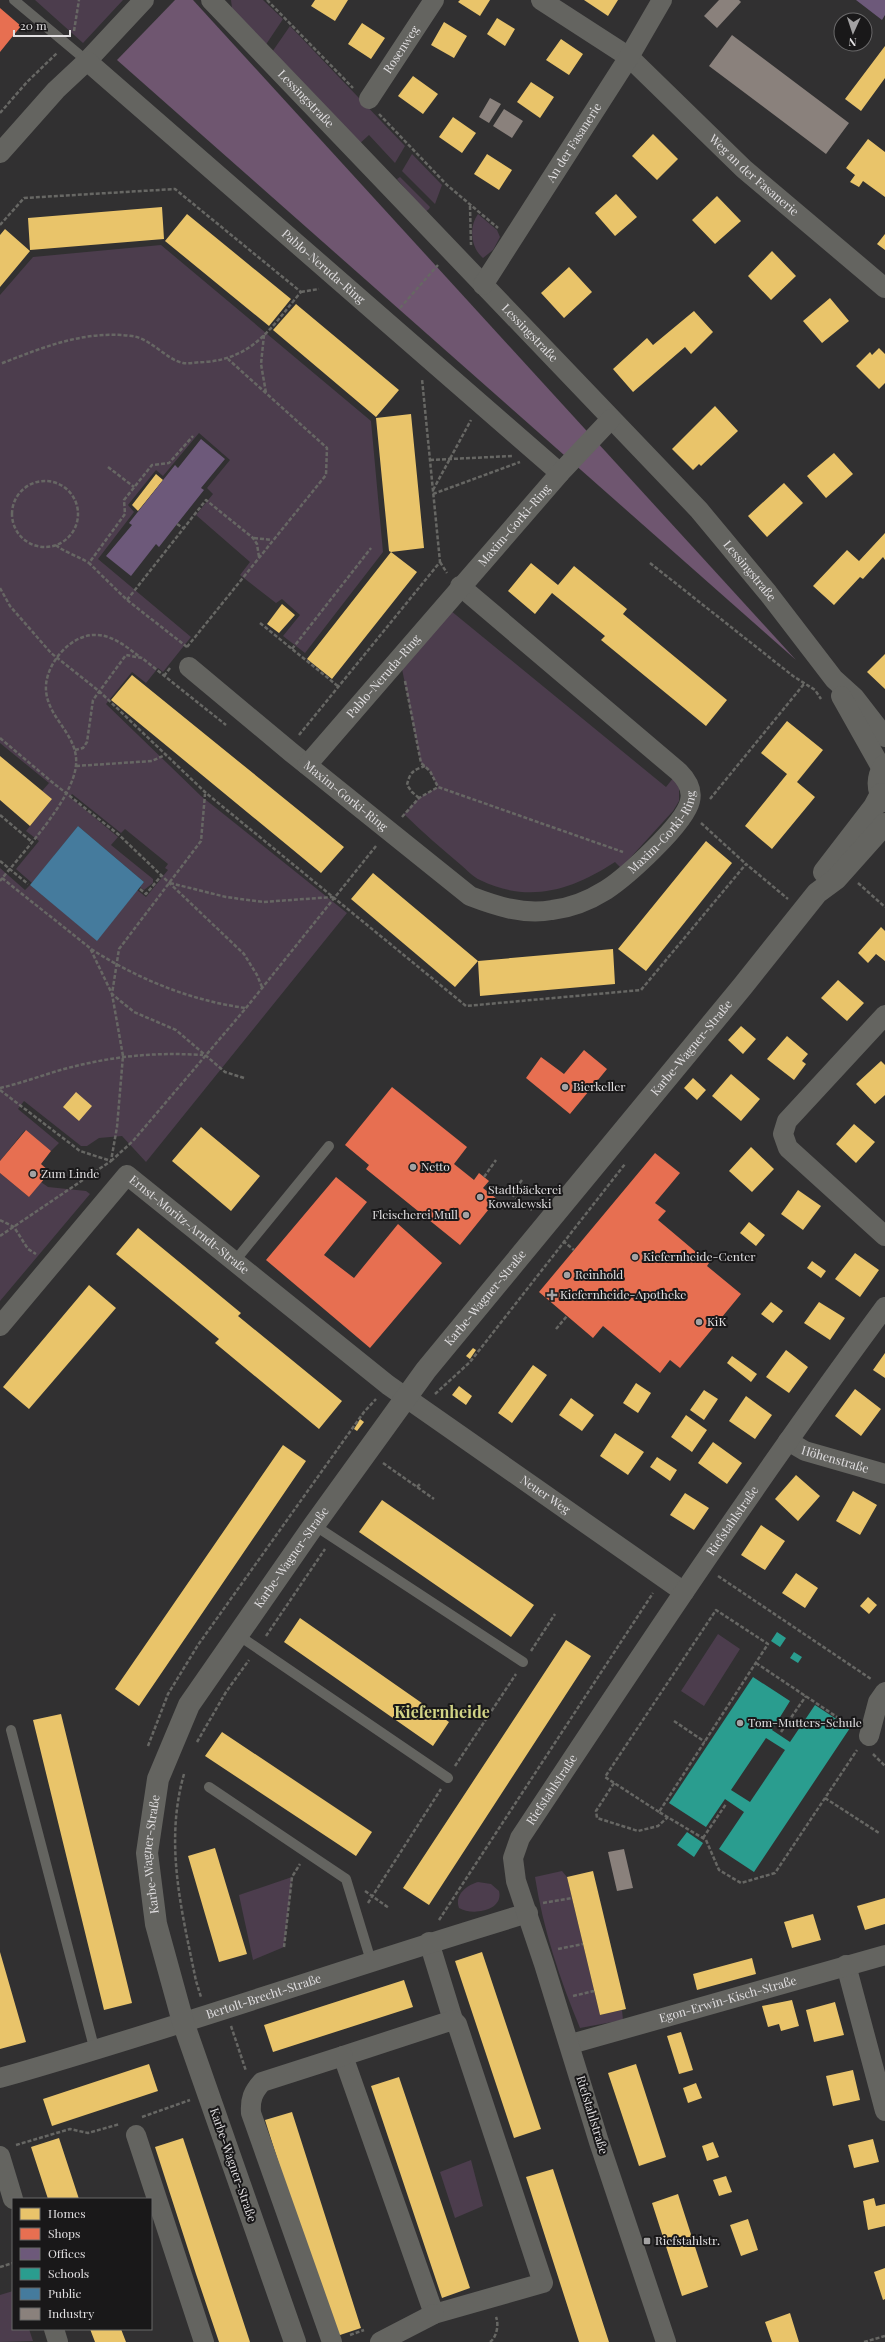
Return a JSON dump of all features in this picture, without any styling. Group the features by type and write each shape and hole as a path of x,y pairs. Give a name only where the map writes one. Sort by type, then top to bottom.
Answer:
{"street":[{"path":"0,153 56,90 87,61 144,0"},
{"name":"Rosenweg","path":"369,99 434,0"},
{"path":"542,0 629,57"},
{"name":"An der Fasanerie","path":"488,277 629,57 662,0"},
{"name":"Lessingstraße","path":"213,1 488,277 611,419 699,510 768,593 834,679 855,698 885,737"},
{"name":"Weg an der Fasanerie","path":"629,57 744,169 885,288"},
{"name":"Pablo-Neruda-Ring","path":"87,61 560,473"},
{"name":"Maxim-Gorki-Ring","path":"182,661 287,750 390,830 470,896 493,905 524,911 552,910 575,905 605,890 642,859 691,814 691,790 686,779 460,586 560,473 611,419"},
{"name":"Pablo-Neruda-Ring","path":"313,770 400,659 460,586"},
{"name":"Lessingstraße","path":"834,679 845,705 883,767"},
{"path":"883,767 878,780 883,797"},
{"name":"Karbe-Wagner-Straße","path":"817,893 825,871 883,797"},
{"name":"Karbe-Wagner-Straße","path":"295,2342 183,2022 156,1924 147,1853 158,1779 189,1705 314,1525 378,1460 414,1403 431,1365 738,993 817,893 836,879 885,824"},
{"path":"885,1015 787,1121 783,1134 788,1148 885,1236"},
{"name":"Ernst-Moritz-Arndt-Straße","path":"0,1326 127,1175 388,1386 414,1403"},
{"name":"Riefstahlstraße","path":"666,2342 599,2142 571,2044 513,1871 513,1858 520,1838 684,1592 788,1441 885,1307"},
{"name":"Neuer Weg","path":"414,1403 684,1592"},
{"name":"Höhenstraße","path":"788,1441 805,1451 885,1474"},
{"path":"862,1737 878,1702 879,1686"},
{"name":"Bertolt-Brecht-Straße","path":"0,2078 95,2051 526,1910"},
{"path":"380,2342 434,2314 543,2283 457,2024 453,2020 430,1942"},
{"name":"Egon-Erwin-Kisch-Straße","path":"571,2044 885,1955"},
{"path":"846,1965 885,2111"},
{"path":"332,2342 251,2113 250,2101 253,2092 262,2082 453,2020"},
{"path":"344,2056 434,2314"},
{"path":"132,2125 204,2342"},
{"path":"7,2151 13,2198"},
{"path":"54,2330 58,2342"}],"lane":[{"path":"14,0 87,61"},
{"path":"234,1262 329,1146"},
{"path":"314,1525 523,1662"},
{"path":"238,1635 448,1778"},
{"path":"11,1730 95,2051"},
{"path":"209,1787 346,1879 371,1961"}],"path":[{"path":"0,113 27,82 67,43 74,34 79,0"},
{"path":"0,225 24,198 175,189 301,292"},
{"path":"488,277 471,245 470,205 513,239"},
{"path":"387,322 435,268"},
{"path":"0,364 64,340 109,334 135,336 182,363 228,359 242,353 264,335 301,292 320,289 325,294"},
{"path":"264,335 261,364 266,393"},
{"path":"164,676 182,661 187,647 326,475 326,448 228,359"},
{"path":"287,750 440,562 422,378 416,373"},
{"path":"433,493 481,404"},
{"path":"90,563 125,514 124,500 134,487 152,465 169,464 193,436"},
{"path":"430,460 539,455"},
{"path":"433,493 539,455"},
{"path":"108,467 134,487"},
{"path":"42,480 53,481 63,485 71,492 79,512 75,528 66,540 56,545 45,547 34,545 24,540 14,526 12,509 15,498 22,489 32,483 42,480"},
{"path":"127,600 206,500 253,538 257,544 260,557"},
{"path":"178,524 183,528"},
{"path":"253,538 273,540"},
{"path":"56,545 59,549 75,554 90,563 127,600 187,647"},
{"path":"292,649 371,548"},
{"path":"650,563 804,684 815,690"},
{"path":"0,588 10,606 57,658"},
{"path":"260,624 339,687"},
{"path":"227,726 142,658 110,638 97,634 80,638 68,644 50,670 46,683 46,697 52,714 71,738 75,750 76,766 67,792 32,842 1,880 116,966 152,983 218,1004 246,1008"},
{"path":"75,750 83,748 86,742 93,700 121,661 126,655 142,658"},
{"path":"400,659 421,763 430,771 438,787 642,859"},
{"path":"746,864 691,814 804,684"},
{"path":"0,738 52,782 67,792 119,835 244,954 258,975 262,987"},
{"path":"76,766 152,761 165,755"},
{"path":"419,798 412,792 408,785 410,774 414,770 425,766"},
{"path":"0,1236 111,1161 133,1141 204,1055 246,1008 376,846 419,798 438,787"},
{"path":"112,994 119,949 201,841 206,793"},
{"path":"0,815 32,842"},
{"path":"370,841 383,851"},
{"path":"0,861 28,884"},
{"path":"140,889 146,894 162,876"},
{"path":"169,883 226,897 263,902 334,897"},
{"path":"784,906 794,894"},
{"path":"90,948 112,994 123,1056 117,1127 111,1161"},
{"path":"112,994 134,1012 176,1030 225,1072 244,1078"},
{"path":"0,1089 65,1069 123,1056 161,1053 204,1055"},
{"path":"0,1089 80,1151 111,1161 127,1175"},
{"path":"484,1177 496,1160"},
{"path":"0,1220 14,1227 28,1249 52,1264"},
{"path":"414,1403 470,1362 566,1237"},
{"path":"563,1241 574,1250"},
{"path":"556,1329 567,1316"},
{"path":"147,1751 168,1694 198,1645 364,1412 388,1386"},
{"path":"378,1460 434,1499"},
{"path":"417,1487 420,1484"},
{"path":"196,1744 226,1692 262,1651 336,1539"},
{"path":"702,1566 879,1686"},
{"path":"437,1923 663,1578"},
{"path":"659,1812 768,1644 716,1610 605,1777 659,1812 706,1840 719,1870 741,1883 775,1873 857,1750 862,1737 806,1696 756,1663"},
{"path":"781,1732 806,1696"},
{"path":"674,1722 705,1742"},
{"path":"185,1770 178,1797 175,1873 196,1981 216,2012 253,2092"},
{"path":"614,1783 596,1811 597,1818 638,1831 658,1826 668,1817"},
{"path":"825,1798 879,1833"},
{"path":"703,1838 726,1804"},
{"path":"284,1948 292,1877 306,1853"},
{"path":"346,1879 390,1908"},
{"path":"526,1910 572,1898"},
{"path":"541,1953 583,1944"},
{"path":"190,2093 193,2100"},
{"path":"7,2151 70,2129 88,2133 132,2125 187,2102"},
{"path":"0,2267 12,2263"},
{"path":"490,2299 498,2322 493,2339 490,2342"},
{"path":"864,2342 885,2336"}],"shaded area":[{"path":"35,0 123,0 83,43"},
{"path":"175,0 193,0 796,660 117,60"},
{"path":"231,0 263,0 283,19 263,49 233,16"},
{"path":"290,26 405,146 395,163 369,135 357,146 270,55"},
{"path":"412,154 442,185 435,204 402,171"},
{"path":"400,177 430,207 429,209 425,212 397,179"},
{"path":"478,214 497,230 500,237 493,250 483,258 475,248 472,236 473,224"},
{"path":"161,245 371,421 383,552 305,653 283,636 300,615 282,599 276,603 240,575 250,562 196,515 213,494 207,488 230,460 199,433 163,476 156,470 128,505 134,512 98,559 191,637 163,672 158,668 146,683 132,672 106,704 201,796 347,913 146,1162 122,1136 99,1138 87,1146 81,1146 24,1101 18,1109 59,1143 51,1151 25,1130 0,1161 0,868 25,890 30,885 97,940 137,890 146,897 168,870 165,868 168,864 125,829 121,833 72,794 70,797 118,837 111,845 153,879 153,883 144,890 140,887 144,882 78,826 32,883 16,869 39,841 26,831 52,799 42,791 49,783 0,743 0,295 33,257"},
{"path":"445,606 666,787 674,777 679,783 679,801 673,811 621,868 615,862 583,880 550,890 533,892 516,891 498,887 472,875 404,814 419,798 438,787 430,771 421,763 400,659"},
{"path":"0,1173 29,1197 41,1182 48,1187 86,1191 90,1194 0,1301"},
{"path":"718,1634 740,1649 704,1706 681,1691"},
{"path":"562,1871 567,1877 600,2015 622,2010 623,2020 580,2028 547,1935 535,1877"},
{"path":"292,1877 284,1947 253,1960 239,1895"},
{"path":"478,1882 491,1884 499,1891 497,1903 486,1910 479,1911 471,1912 459,1908 458,1899 462,1891"},
{"path":"471,2160 483,2206 455,2218 440,2172"},
{"path":"12,2291 12,2330 29,2330 33,2341 0,2342 0,2295"}],"building: Homes":[{"path":"315,0 348,0 335,21 311,6"},
{"path":"460,0 490,0 480,16 458,2"},
{"path":"584,0 618,0 608,16"},
{"path":"497,18 515,29 505,46 487,34"},
{"path":"444,22 467,36 454,58 431,45"},
{"path":"362,23 385,38 371,59 348,44"},
{"path":"561,39 583,54 569,75 546,60"},
{"path":"885,46 885,78 861,111 845,99"},
{"path":"413,76 438,94 423,114 398,96"},
{"path":"531,82 554,97 540,118 517,102"},
{"path":"453,117 476,133 462,153 439,137"},
{"path":"653,134 678,159 657,180 632,156"},
{"path":"868,139 885,152 885,197 863,181 859,187 850,182 855,175 846,168"},
{"path":"487,154 512,170 499,190 474,174"},
{"path":"616,194 637,217 615,236 595,213"},
{"path":"717,196 741,221 715,244 692,220"},
{"path":"162,207 164,239 30,250 28,218"},
{"path":"187,214 291,299 269,326 165,241"},
{"path":"5,229 30,251 0,287 0,235"},
{"path":"885,234 885,250 877,244"},
{"path":"772,251 796,276 771,300 748,276"},
{"path":"569,267 592,292 564,318 541,293"},
{"path":"830,298 849,321 822,343 803,321"},
{"path":"296,304 399,390 376,417 273,330"},
{"path":"694,311 713,332 691,354 685,347 633,392 613,369 647,338 653,345"},
{"path":"879,348 885,354 885,383 879,389 856,366 870,352 872,355"},
{"path":"715,406 738,431 701,466 699,464 693,470 672,449"},
{"path":"411,414 424,548 389,551 376,418"},
{"path":"834,453 853,474 826,498 807,476"},
{"path":"156,474 163,480 138,511 132,505"},
{"path":"784,483 803,503 767,537 748,516"},
{"path":"885,533 885,560 883,557 863,579 860,577 834,605 813,586 847,550 859,561"},
{"path":"391,552 417,572 332,679 307,659"},
{"path":"531,563 558,585 574,566 627,609 623,614 727,700 706,726 601,640 605,636 552,593 535,614 508,591"},
{"path":"282,604 295,615 279,633 267,624"},
{"path":"885,654 885,689 867,672"},
{"path":"132,675 344,847 321,873 111,700"},
{"path":"787,721 823,750 797,782 815,797 772,849 745,826 787,774 761,753"},
{"path":"0,756 52,799 30,826 0,800"},
{"path":"706,841 732,863 646,971 618,949"},
{"path":"373,873 478,961 455,987 351,899"},
{"path":"881,927 885,931 885,961 876,954 868,963 858,953"},
{"path":"613,949 615,984 480,996 478,961"},
{"path":"838,980 864,1003 847,1021 821,998"},
{"path":"741,1026 756,1039 743,1054 728,1040"},
{"path":"787,1036 808,1054 802,1061 806,1064 794,1080 767,1059"},
{"path":"881,1061 885,1065 885,1095 875,1104 856,1084"},
{"path":"731,1074 760,1099 741,1121 712,1096"},
{"path":"693,1078 706,1090 697,1100 684,1088"},
{"path":"76,1092 92,1106 79,1121 63,1107"},
{"path":"854,1124 875,1142 856,1163 836,1144"},
{"path":"201,1127 260,1176 231,1211 172,1161"},
{"path":"751,1147 774,1169 752,1192 729,1171"},
{"path":"798,1190 821,1206 803,1230 781,1214"},
{"path":"749,1222 765,1235 756,1246 740,1233"},
{"path":"138,1228 241,1313 238,1316 342,1401 319,1429 215,1343 219,1339 116,1254"},
{"path":"855,1253 879,1270 860,1297 835,1279"},
{"path":"812,1261 826,1271 821,1278 807,1268"},
{"path":"89,1285 116,1308 29,1409 3,1387"},
{"path":"771,1302 783,1311 773,1323 761,1314"},
{"path":"819,1302 845,1318 830,1340 804,1323"},
{"path":"473,1348 476,1350 470,1359 466,1356"},
{"path":"786,1350 808,1367 789,1393 766,1377"},
{"path":"885,1353 885,1378 873,1370"},
{"path":"732,1356 757,1374 751,1382 727,1363"},
{"path":"533,1365 547,1375 512,1423 498,1413"},
{"path":"636,1383 651,1393 638,1413 623,1403"},
{"path":"459,1386 472,1396 466,1405 452,1395"},
{"path":"855,1389 881,1409 861,1436 835,1416"},
{"path":"704,1390 718,1399 704,1420 690,1410"},
{"path":"746,1396 772,1415 755,1439 729,1421"},
{"path":"571,1398 594,1415 582,1431 559,1415"},
{"path":"686,1415 707,1430 692,1452 671,1437"},
{"path":"360,1419 364,1422 357,1431 354,1429"},
{"path":"615,1433 644,1452 628,1475 600,1456"},
{"path":"713,1442 742,1463 727,1484 698,1463"},
{"path":"283,1445 306,1461 139,1706 115,1689"},
{"path":"657,1457 677,1470 670,1481 650,1467"},
{"path":"796,1475 820,1496 798,1521 775,1499"},
{"path":"853,1491 877,1505 860,1535 836,1521"},
{"path":"685,1493 709,1508 694,1530 670,1515"},
{"path":"382,1500 534,1605 511,1637 359,1532"},
{"path":"761,1525 785,1541 765,1570 741,1555"},
{"path":"796,1573 818,1588 805,1608 782,1593"},
{"path":"868,1597 877,1605 869,1614 860,1606"},
{"path":"300,1618 449,1722 433,1746 284,1642"},
{"path":"566,1640 591,1656 429,1905 403,1888"},
{"path":"61,1714 132,2003 104,2010 33,1720"},
{"path":"222,1732 372,1832 356,1856 205,1756"},
{"path":"215,1848 247,1954 219,1962 188,1856"},
{"path":"593,1871 626,2009 600,2015 567,1877"},
{"path":"885,1898 885,1924 865,1930 857,1906"},
{"path":"813,1914 821,1940 792,1948 784,1922"},
{"path":"0,1952 26,2042 0,2049"},
{"path":"482,1952 541,2129 514,2138 455,1961"},
{"path":"752,1958 756,1974 697,1990 693,1974"},
{"path":"404,1980 413,2007 273,2052 264,2025"},
{"path":"792,2000 799,2026 781,2031 779,2024 768,2027 762,2006"},
{"path":"835,2002 844,2035 814,2042 806,2010"},
{"path":"681,2032 693,2070 679,2074 667,2036"},
{"path":"149,2064 158,2091 52,2126 43,2099"},
{"path":"636,2064 666,2157 639,2166 608,2073"},
{"path":"853,2070 860,2100 833,2106 826,2076"},
{"path":"399,2077 470,2288 442,2298 371,2086"},
{"path":"696,2083 702,2098 688,2103 683,2088"},
{"path":"292,2112 361,2328 334,2337 265,2120"},
{"path":"59,2138 79,2198 48,2198 31,2147"},
{"path":"183,2138 250,2342 219,2342 196,2274 155,2147"},
{"path":"873,2139 879,2162 854,2168 848,2145"},
{"path":"713,2142 719,2157 707,2161 702,2146"},
{"path":"553,2169 609,2342 579,2342 526,2177"},
{"path":"726,2176 732,2192 719,2196 713,2180"},
{"path":"678,2194 708,2287 682,2296 652,2203"},
{"path":"874,2198 876,2206 885,2204 885,2226 868,2230 863,2201"},
{"path":"748,2219 758,2250 741,2256 730,2225"},
{"path":"885,2268 885,2299 883,2300 874,2272"},
{"path":"790,2313 799,2342 772,2342 765,2322"},
{"path":"90,2330 121,2330 126,2342 95,2342"}],"building: Shops":[{"path":"0,8 21,26 0,52"},
{"name":"Bierkeller","path":"584,1050 607,1069 570,1114 526,1078 541,1057 564,1074"},
{"name":"Netto","path":"392,1087 467,1147 454,1164 474,1180 479,1173 489,1181 483,1188 497,1199 460,1245 366,1169 369,1165 345,1145"},
{"path":"26,1130 51,1151 41,1164 50,1172 29,1197 0,1173 0,1161"},
{"name":"Kiefernheide-Center","path":"655,1153 680,1173 655,1203 666,1211 658,1220 709,1263 707,1266 741,1294 680,1368 670,1360 660,1373 603,1326 593,1338 539,1292"},
{"path":"336,1177 367,1202 324,1255 354,1278 398,1224 442,1263 370,1348 266,1260"}],"building: Offices":[{"path":"856,0 885,0 885,15 882,20"},
{"path":"201,439 225,459 201,488 204,490 159,547 156,544 131,576 106,556 132,525 129,523 175,465 178,468"}],"building: Schools":[{"path":"777,1632 786,1638 780,1647 771,1641"},
{"path":"794,1652 802,1657 798,1663 790,1658"},
{"path":"753,1677 790,1701 772,1730 790,1742 815,1705 850,1728 754,1872 719,1849 744,1812 725,1799 706,1827 669,1803","holes":["766,1738 785,1750 750,1802 731,1790"]},
{"path":"687,1832 703,1843 694,1857 677,1845"}],"building: Public":[{"path":"78,826 144,882 97,941 30,885"}],"building: Industry":[{"path":"719,0 739,0 741,2 717,28 704,16"},
{"path":"732,35 849,123 826,154 709,66"},
{"path":"490,98 501,104 489,123 479,117"},
{"path":"504,109 523,121 512,138 493,126"},
{"path":"624,1849 633,1888 617,1891 608,1852"}],"place":[{"name":"Bierkeller","path":"565,1087"},
{"name":"Netto","path":"413,1167"},
{"name":"Zum Linde","path":"33,1174"},
{"name":"Stadtbäckerei Kowalewski","path":"480,1197"},
{"name":"Fleischerei Mull","path":"466,1215"},
{"name":"Kiefernheide-Center","path":"635,1257"},
{"name":"Reinhold","path":"567,1275"},
{"name":"Kiefernheide-Apotheke","path":"552,1295"},
{"name":"KiK","path":"699,1322"},
{"name":"Tom-Mutters-Schule","path":"740,1723"},
{"name":"Riefstahlstr.","path":"647,2241"}],"district":[{"name":"Kiefernheide","path":"442,1712"}]}
